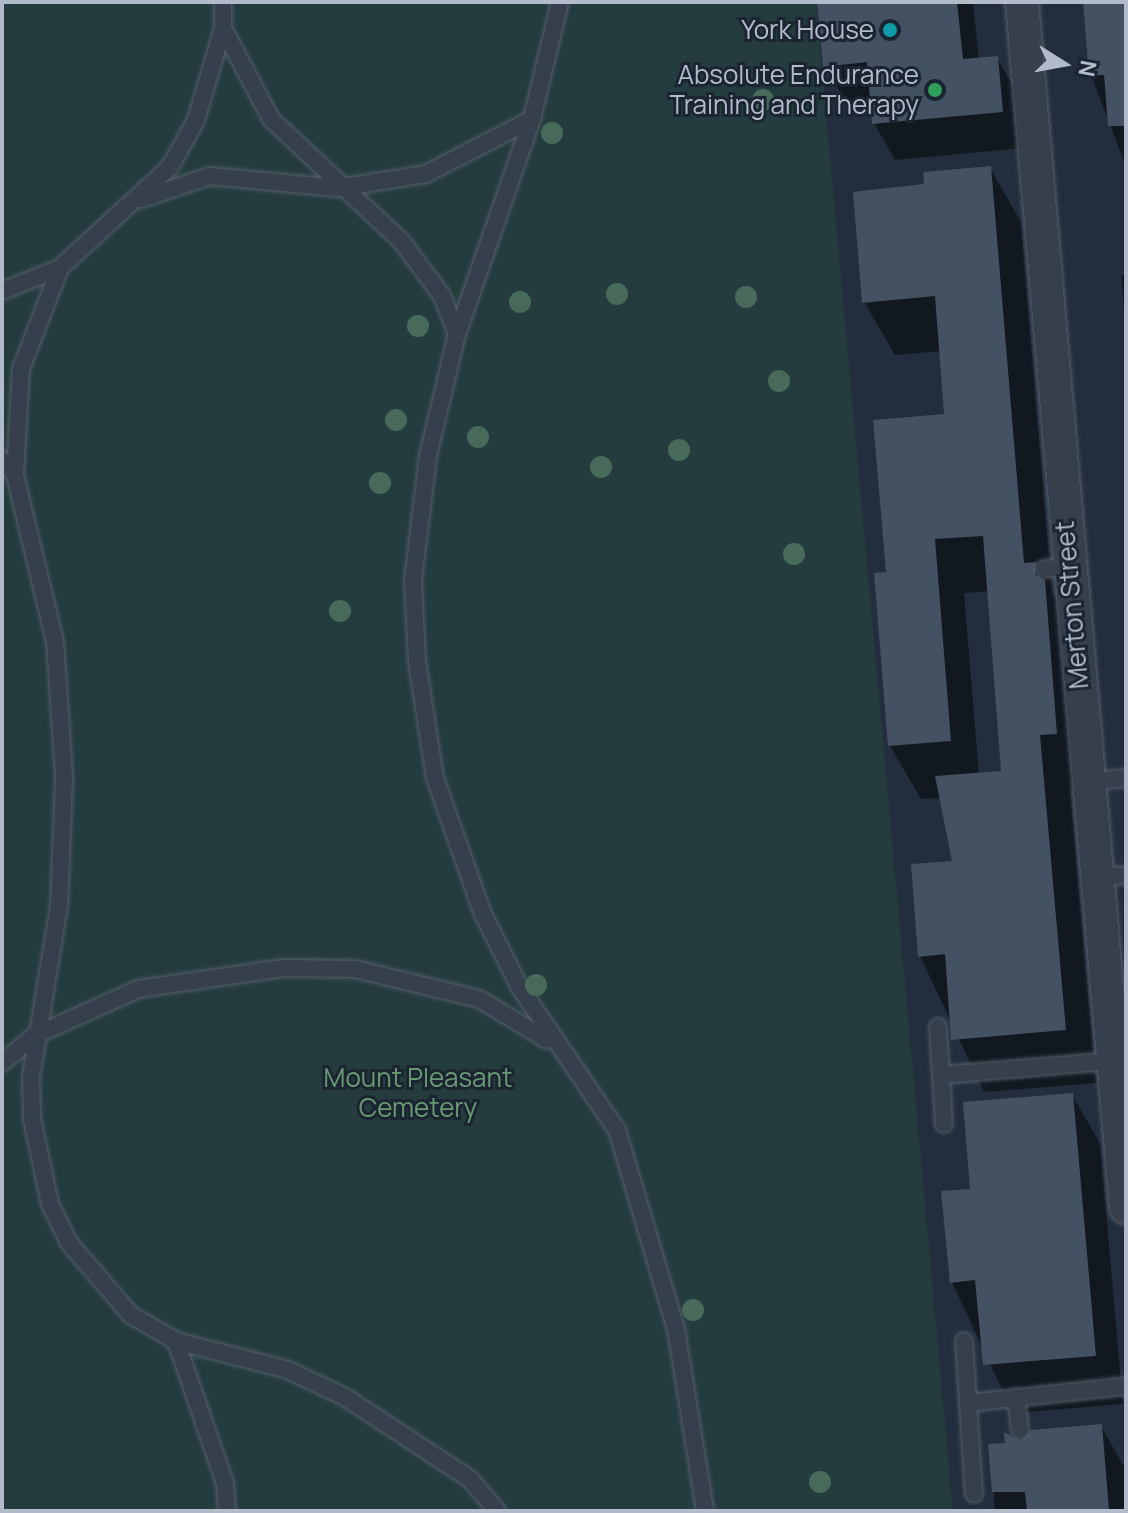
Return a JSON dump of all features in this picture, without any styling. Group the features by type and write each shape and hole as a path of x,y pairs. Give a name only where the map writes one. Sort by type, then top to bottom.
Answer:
{"street":[{"name":"Merton Street","path":"1022,2 1056,568 1088,782 1111,876 1112,1061 1123,1103 1126,1208"}],"lane":[{"path":"2,291 60,268 142,199 184,145 223,28 223,2"},
{"path":"560,2 532,119 457,334 416,521 413,580 424,718 452,841 519,986 617,1130 676,1329 705,1511"},
{"path":"223,28 271,119 337,188 416,258 457,334"},
{"path":"142,199 210,176 337,188 426,174 532,119"},
{"path":"60,268 21,369 15,475 55,641 64,778 59,906 34,1036 32,1119 50,1204 95,1279 131,1315 176,1341 288,1370 345,1397 459,1471 497,1511"},
{"path":"2,460 15,475"},
{"path":"1088,782 1126,778"},
{"path":"2,1063 34,1036 138,989 203,974 355,969 479,999 526,1022 562,1053"},
{"path":"938,1027 944,1124"},
{"path":"941,1075 1112,1061"},
{"path":"176,1341 225,1483 227,1511"},
{"path":"964,1341 974,1494"},
{"path":"968,1403 1126,1386"},
{"path":"1016,1397 1020,1430"}],"green space":[{"name":"Mount Pleasant Cemetery","path":"2,2 816,2 953,1511 2,1511"}],"building":[{"path":"817,2 957,2 963,59 998,56 1003,112 872,124 867,62 823,67"},
{"path":"1083,2 1126,2 1126,126 1108,126 1104,75 1089,76"},
{"path":"991,166 1024,563 1036,562 1035,575 1045,580 1057,734 1040,735 1066,1030 951,1040 945,954 918,957 911,864 952,861 935,776 1001,771 983,536 935,539 951,741 888,746 874,573 886,572 873,420 944,414 935,296 862,303 853,192 924,184 923,172"},
{"path":"1073,1093 1096,1356 983,1365 975,1280 950,1283 941,1191 970,1189 963,1102"},
{"path":"1102,1424 1109,1511 1027,1511 1025,1492 992,1492 988,1444 1005,1443 1004,1432 1021,1441 1031,1430"}],"place":[{"name":"York House","path":"890,30"},
{"name":"Absolute Endurance Training and Therapy","path":"935,90"}]}
